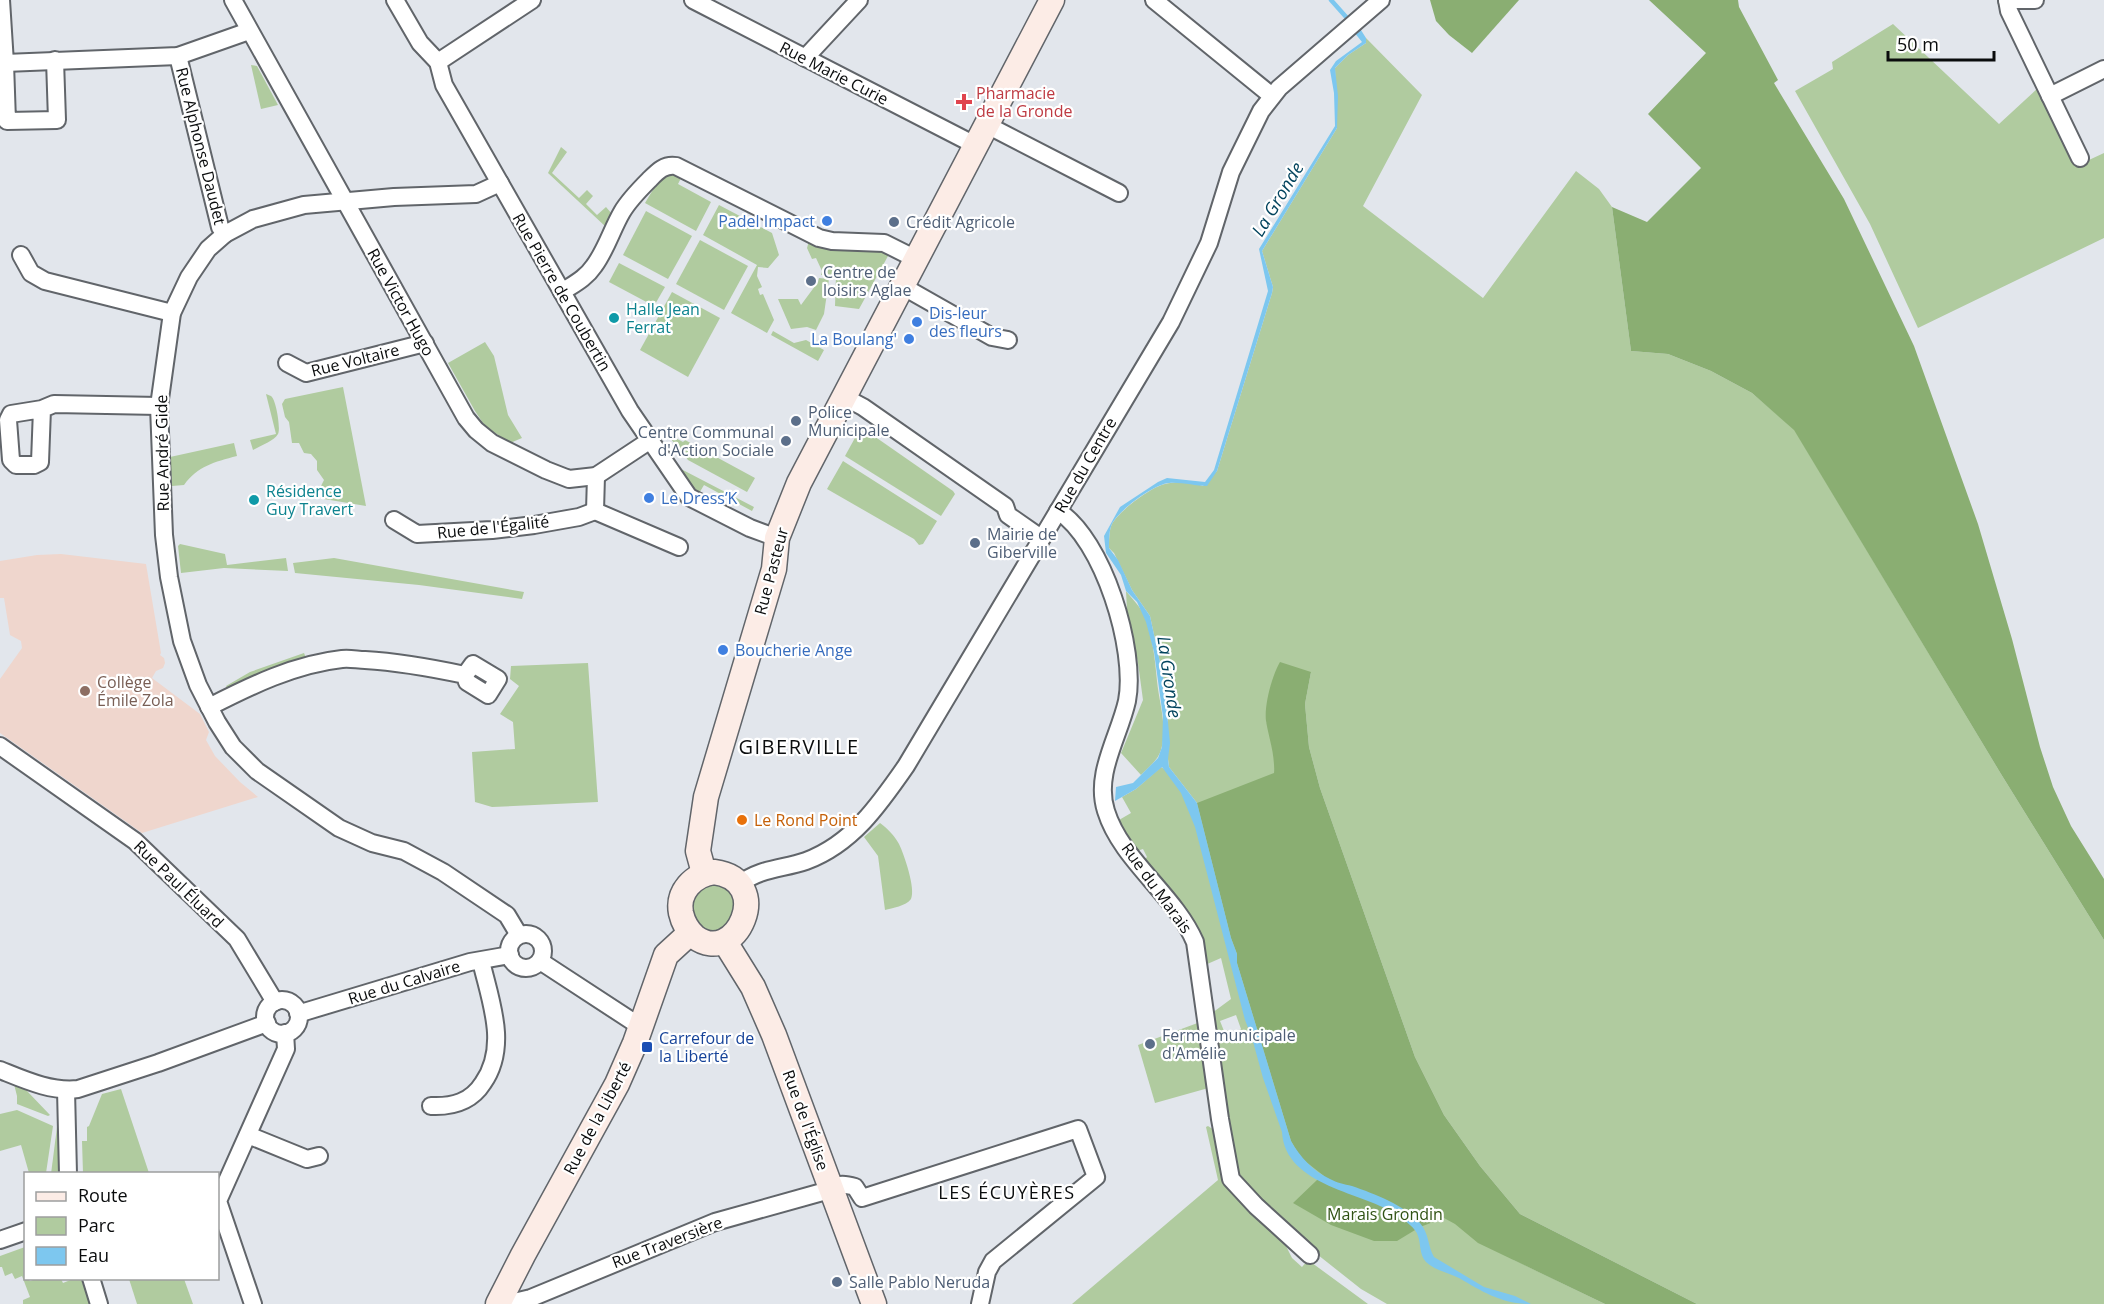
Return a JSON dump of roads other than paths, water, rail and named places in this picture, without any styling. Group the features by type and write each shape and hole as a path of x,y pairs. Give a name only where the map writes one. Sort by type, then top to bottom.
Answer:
{"street":[{"path":"1,0 7,121 57,120 55,60"},
{"name":"Rue Victor Hugo","path":"233,0 466,418 476,430 492,443 569,479 596,476 649,441"},
{"name":"Rue Pierre de Coubertin","path":"395,0 420,44 438,62 444,85 649,441 689,497 750,528 777,538"},
{"path":"438,62 532,0"},
{"name":"Rue Marie Curie","path":"693,0 805,58 1119,194"},
{"path":"805,58 859,0"},
{"name":"Rue Pasteur","path":"704,873 698,850 706,797 774,568 777,538 799,483 846,398 1052,0"},
{"path":"1154,0 1272,96"},
{"name":"Rue du Centre","path":"740,884 750,876 765,870 811,859 856,830 875,811 906,766 1171,322 1209,243 1230,172 1261,111 1272,96 1381,0"},
{"path":"2035,0 2007,0 2009,11 2080,158"},
{"path":"5,63 178,56 249,31"},
{"name":"Rue Alphonse Daudet","path":"178,56 220,227 225,234"},
{"path":"2050,96 2104,69"},
{"path":"562,292 588,274 630,199 657,171 669,165 685,170 819,238 832,241 884,243 916,259"},
{"name":"Rue André Gide","path":"500,183 476,194 344,200 304,205 253,219 225,234 208,249 189,277 172,313 159,406 164,535 169,577 182,640 198,685 233,747 257,771 285,793 339,828 372,843 404,851 443,872 507,915 519,935"},
{"path":"21,255 31,273 45,281 172,313"},
{"path":"902,286 992,337 1008,340"},
{"name":"Rue Voltaire","path":"287,363 306,374 425,343"},
{"path":"846,398 863,407 1005,506 1008,515 1041,538"},
{"path":"42,409 54,404 159,406"},
{"path":"596,476 595,512 679,547"},
{"name":"Rue du Marais","path":"1058,511 1082,534 1110,586 1129,675 1126,701 1106,770 1103,789 1105,809 1112,826 1187,924 1195,942 1220,1119 1231,1179 1256,1206 1310,1255"},
{"name":"Rue de l'Égalité","path":"394,520 417,534 534,525 595,512"},
{"path":"209,707 274,676 343,659 385,661 465,675"},
{"name":"Rue Paul Éluard","path":"0,747 135,841 156,859 237,939 275,1002"},
{"path":"704,873 724,873 733,877 740,884 745,894 744,916 735,933 725,942 715,943 700,941 690,933 681,917 682,897 693,879 704,873"},
{"name":"Rue de la Liberté","path":"498,1304 617,1084 641,1027 666,955 690,933"},
{"path":"519,935 533,935 540,941 543,951 540,961 531,967 520,966 510,955 510,945 519,935"},
{"name":"Rue de l'Église","path":"725,942 753,987 774,1035 874,1304"},
{"name":"Rue du Calvaire","path":"298,1012 316,1009 470,962 510,955"},
{"path":"431,1106 454,1105 474,1095 489,1075 494,1062 495,1019 481,961"},
{"path":"540,961 641,1027"},
{"path":"284,1000 298,1012 299,1018 295,1028 285,1034 274,1032 265,1018 267,1009 275,1002 284,1000"},
{"path":"0,1070 42,1086 66,1090 102,1082 267,1023"},
{"path":"219,1199 286,1049 285,1034"},
{"path":"66,1090 68,1172"},
{"path":"831,1188 843,1183 855,1187 862,1198 1078,1129 1096,1177 993,1261 987,1272 980,1304"},
{"path":"248,1135 306,1159 319,1156"},
{"name":"Rue Traversière","path":"506,1304 531,1298 715,1222 831,1188"},
{"path":"219,1204 253,1304"},
{"path":"0,1240 24,1232"},
{"path":"92,1280 99,1304"}],"water":[{"path":"1359,27 1366,38 1366,43 1348,55 1335,68 1338,96 1337,128 1262,251 1273,287 1272,293 1217,471 1207,486 1163,484 1138,499 1112,524 1109,548 1118,560 1132,590 1150,616 1164,681 1170,743 1169,767 1197,803 1237,954 1237,963 1291,1141 1298,1153 1324,1176 1335,1182 1379,1196 1406,1211 1420,1223 1425,1231 1434,1257 1484,1287 1515,1296 1531,1304 1511,1302 1493,1296 1433,1267 1424,1259 1415,1230 1399,1216 1329,1186 1297,1165 1286,1150 1263,1078 1245,1020 1195,827 1181,793 1162,767 1136,789 1115,801 1116,787 1133,783 1158,758 1162,747 1163,717 1154,652 1146,622 1137,602 1126,591 1121,575 1106,553 1104,536 1120,507 1158,482 1167,478 1205,482 1214,470 1268,291 1259,249 1335,126 1334,93 1330,70 1336,61 1362,42 1354,32"}],"waterway":[{"name":"La Gronde","path":"1331,0 1347,18"}],"place":[{"name":"Pharmacie de la Gronde","path":"964,102"},
{"name":"Padel Impact","path":"827,221"},
{"name":"Crédit Agricole","path":"894,222"},
{"name":"Centre de loisirs Aglae","path":"811,281"},
{"name":"Halle Jean Ferrat","path":"614,318"},
{"name":"Dis-leur des fleurs","path":"917,322"},
{"name":"La Boulang'","path":"909,339"},
{"name":"Police Municipale","path":"796,421"},
{"name":"Centre Communal d'Action Sociale","path":"786,441"},
{"name":"Le Dress’K","path":"649,498"},
{"name":"Résidence Guy Travert","path":"254,500"},
{"name":"Mairie de Giberville","path":"975,543"},
{"name":"Boucherie Ange","path":"723,650"},
{"name":"Collège Émile Zola","path":"85,691"},
{"name":"Le Rond Point","path":"742,820"},
{"name":"Ferme municipale d'Amélie","path":"1150,1044"},
{"name":"Carrefour de la Liberté","path":"647,1047"},
{"name":"Salle Pablo Neruda","path":"837,1282"}],"district":[{"name":"GIBERVILLE","path":"799,746"},
{"name":"LES ÉCUYÈRES","path":"1007,1192"}],"park label":[{"name":"Marais Grondin","path":"1385,1214"}]}
